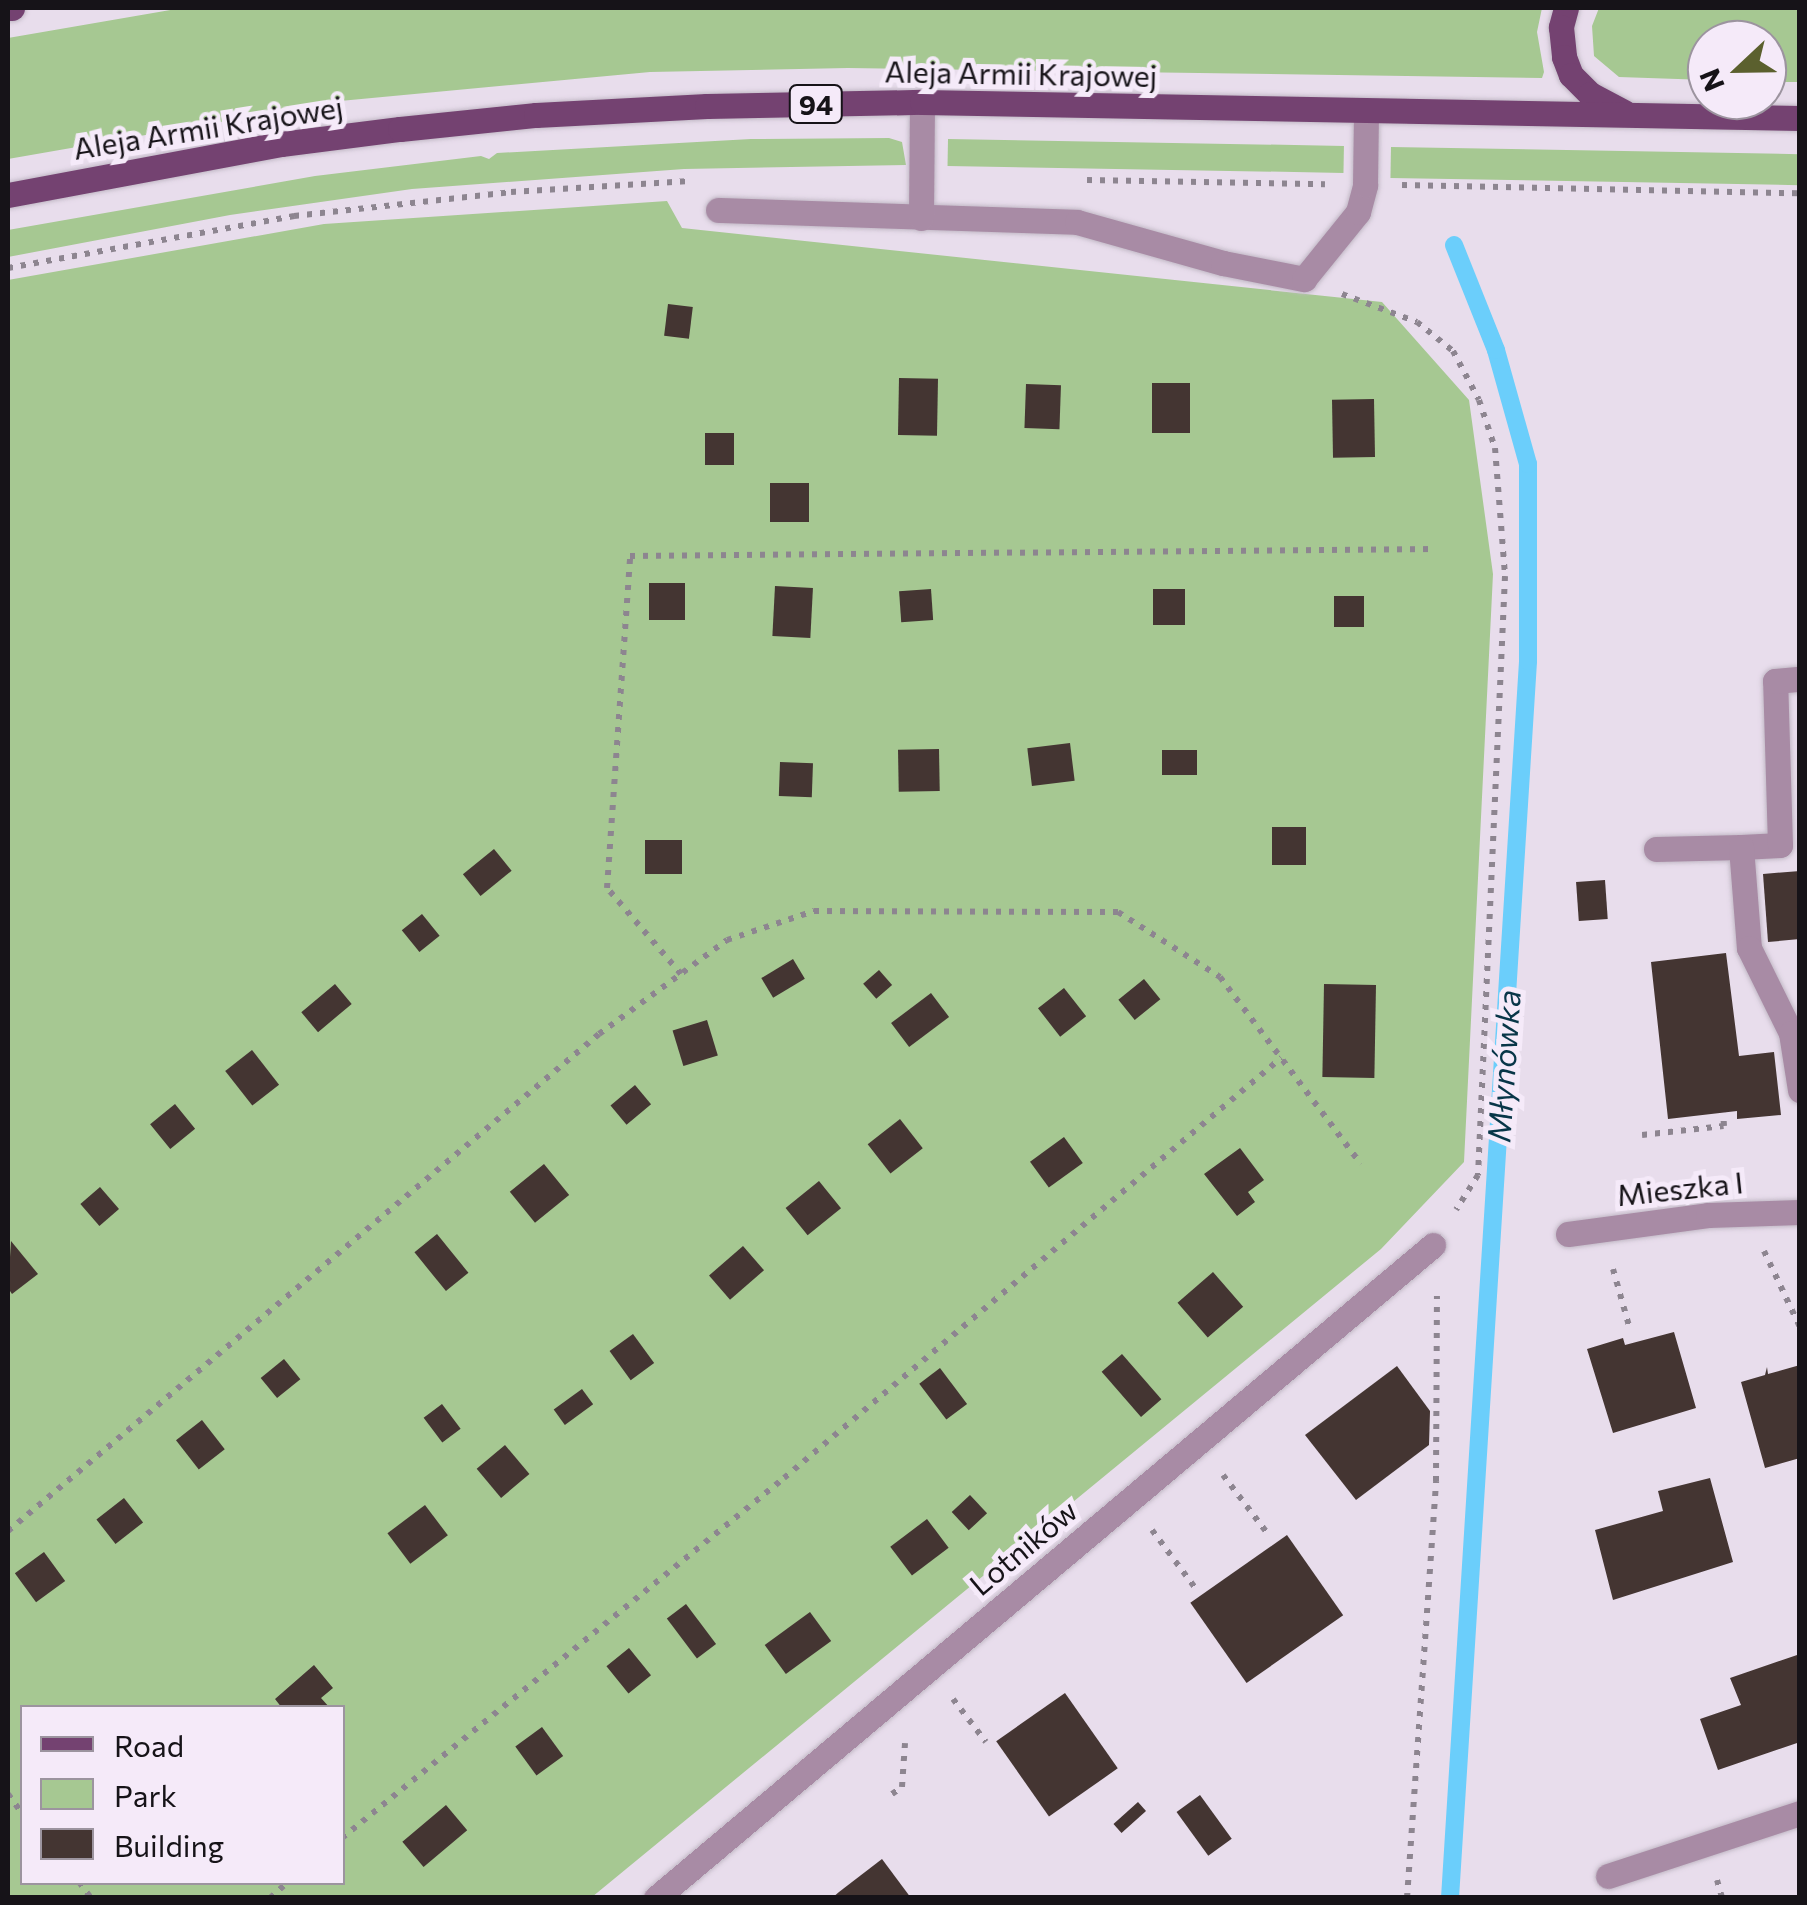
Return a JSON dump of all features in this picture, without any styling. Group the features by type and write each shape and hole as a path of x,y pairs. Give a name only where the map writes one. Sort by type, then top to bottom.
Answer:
{"main road":[{"path":"1566,8 1564,57 1571,75 1590,94 1630,115"},
{"name":"Aleja Armii Krajowej","path":"8,195 264,147 478,121 707,106 922,102 1800,118"}],"street":[{"path":"921,218 922,102"},
{"path":"718,210 1076,222 1223,263 1304,278 1358,212 1365,184 1366,111"},
{"path":"1656,849 1780,845 1775,680 1800,679"},
{"path":"1741,846 1749,948 1791,1033 1800,1090"},
{"name":"Mieszka I","path":"1568,1234 1800,1212"},
{"name":"Lotników","path":"656,1898 1433,1245"},
{"path":"1608,1876 1800,1813"}],"path":[{"path":"1304,278 1417,322 1453,351 1479,400 1495,448 1505,576 1478,1175 1433,1245 1440,1331 1436,1481 1407,1898"},
{"path":"681,974 606,888 630,556 1436,549"},
{"path":"8,1531 599,1034 726,940 814,911 1118,912 1220,978 1361,1164"},
{"path":"345,1836 784,1478 1282,1058"},
{"path":"1642,1136 1724,1126 1723,1112"},
{"path":"1763,1213 1764,1257 1800,1327"},
{"path":"1602,1229 1629,1326"},
{"path":"1219,1469 1268,1534"},
{"path":"1149,1526 1196,1589"},
{"path":"947,1691 986,1742"}],"green space":[{"path":"182,8 1542,8 1537,32 1544,72 1542,78 848,68 650,72 340,101 8,159 8,38"},
{"path":"1599,8 1799,8 1799,82 1787,82 1787,20 1687,20 1687,79 1619,77 1594,56 1592,26"},
{"path":"889,138 902,142 906,165 684,169 412,189 230,215 8,257 8,230 315,176 481,156 489,159 497,153 751,139"},
{"path":"948,139 1344,146 1343,173 948,166"},
{"path":"1391,147 1800,154 1799,185 1390,178"},
{"path":"667,201 682,228 1382,302 1469,400 1493,574 1464,1162 1381,1249 592,1897 8,1898 8,280 324,224"}],"building":[{"path":"668,304 693,307 689,339 664,336"},
{"path":"899,378 938,379 937,436 898,435"},
{"path":"1152,383 1190,383 1190,433 1152,433"},
{"path":"1026,384 1061,385 1059,429 1024,428"},
{"path":"1374,399 1375,457 1333,458 1332,400"},
{"path":"705,433 734,433 734,465 705,465"},
{"path":"770,483 809,483 809,522 770,522"},
{"path":"649,583 685,583 685,620 649,620"},
{"path":"775,586 813,588 810,638 772,636"},
{"path":"931,589 933,620 901,622 899,591"},
{"path":"1153,589 1185,589 1185,625 1153,625"},
{"path":"1334,596 1364,596 1364,627 1334,627"},
{"path":"1070,743 1075,781 1032,786 1027,748"},
{"path":"939,749 940,791 899,792 898,750"},
{"path":"1162,750 1197,750 1197,775 1162,775"},
{"path":"780,762 813,763 812,797 779,796"},
{"path":"1272,827 1306,827 1306,865 1272,865"},
{"path":"645,840 682,840 682,874 645,874"},
{"path":"494,849 512,871 481,896 463,874"},
{"path":"1800,871 1800,939 1768,942 1763,874"},
{"path":"1605,880 1608,919 1579,921 1576,882"},
{"path":"422,914 440,936 419,952 402,930"},
{"path":"1726,953 1739,1056 1774,1052 1781,1115 1737,1119 1737,1111 1668,1119 1651,962"},
{"path":"793,959 805,979 773,998 761,978"},
{"path":"879,970 892,985 876,999 863,984"},
{"path":"1144,979 1160,999 1135,1020 1118,1000"},
{"path":"335,984 352,1004 318,1032 301,1012"},
{"path":"1324,984 1376,985 1374,1078 1322,1077"},
{"path":"1064,988 1086,1016 1060,1037 1038,1008"},
{"path":"931,993 949,1017 909,1047 891,1023"},
{"path":"707,1020 718,1055 683,1066 673,1031"},
{"path":"252,1050 279,1085 252,1106 225,1071"},
{"path":"635,1085 651,1104 627,1125 610,1106"},
{"path":"175,1104 195,1129 170,1149 150,1124"},
{"path":"900,1119 923,1148 890,1173 868,1144"},
{"path":"1064,1137 1083,1163 1049,1188 1030,1162"},
{"path":"1240,1148 1264,1180 1248,1192 1255,1202 1237,1216 1204,1174"},
{"path":"544,1164 569,1195 535,1223 510,1192"},
{"path":"819,1181 841,1208 808,1235 786,1208"},
{"path":"100,1187 119,1209 99,1226 80,1204"},
{"path":"437,1234 468,1273 446,1291 414,1252"},
{"path":"11,1241 38,1274 12,1294 8,1288"},
{"path":"743,1246 764,1270 730,1300 709,1276"},
{"path":"1213,1272 1243,1307 1208,1338 1178,1303"},
{"path":"1674,1332 1696,1408 1613,1433 1587,1349 1623,1338 1625,1345"},
{"path":"633,1334 654,1363 631,1380 610,1351"},
{"path":"1122,1354 1161,1399 1141,1417 1102,1372"},
{"path":"284,1359 300,1379 277,1398 261,1378"},
{"path":"1800,1365 1800,1458 1765,1468 1741,1382 1765,1375 1767,1367 1768,1374"},
{"path":"1397,1366 1430,1411 1429,1445 1356,1500 1305,1435"},
{"path":"940,1368 967,1404 946,1420 919,1384"},
{"path":"582,1389 593,1404 565,1425 554,1410"},
{"path":"442,1404 461,1429 442,1443 424,1418"},
{"path":"202,1420 225,1449 199,1469 176,1440"},
{"path":"505,1445 529,1474 501,1498 477,1469"},
{"path":"1710,1478 1733,1562 1613,1600 1595,1530 1663,1511 1658,1491"},
{"path":"970,1495 987,1513 969,1530 952,1512"},
{"path":"124,1498 143,1522 116,1544 96,1520"},
{"path":"425,1505 448,1535 410,1564 387,1533"},
{"path":"927,1519 949,1548 912,1575 890,1547"},
{"path":"1287,1535 1343,1615 1247,1683 1190,1603"},
{"path":"44,1552 65,1581 36,1602 15,1573"},
{"path":"686,1604 716,1644 697,1658 667,1618"},
{"path":"810,1612 831,1641 786,1674 765,1645"},
{"path":"629,1648 651,1675 628,1693 606,1666"},
{"path":"1800,1654 1800,1742 1718,1770 1700,1719 1741,1705 1730,1678"},
{"path":"314,1665 333,1688 321,1698 327,1705 280,1705 275,1699"},
{"path":"1065,1693 1118,1768 1049,1817 996,1741"},
{"path":"542,1727 563,1756 536,1776 515,1746"},
{"path":"1200,1795 1232,1839 1208,1856 1177,1812"},
{"path":"1138,1802 1146,1811 1122,1833 1113,1824"},
{"path":"446,1805 467,1830 424,1867 402,1842"},
{"path":"882,1859 911,1898 832,1898 839,1892"}],"waterway":[{"name":"Młynówka","path":"1450,1898 1528,661 1528,464 1496,350 1454,245"}]}
